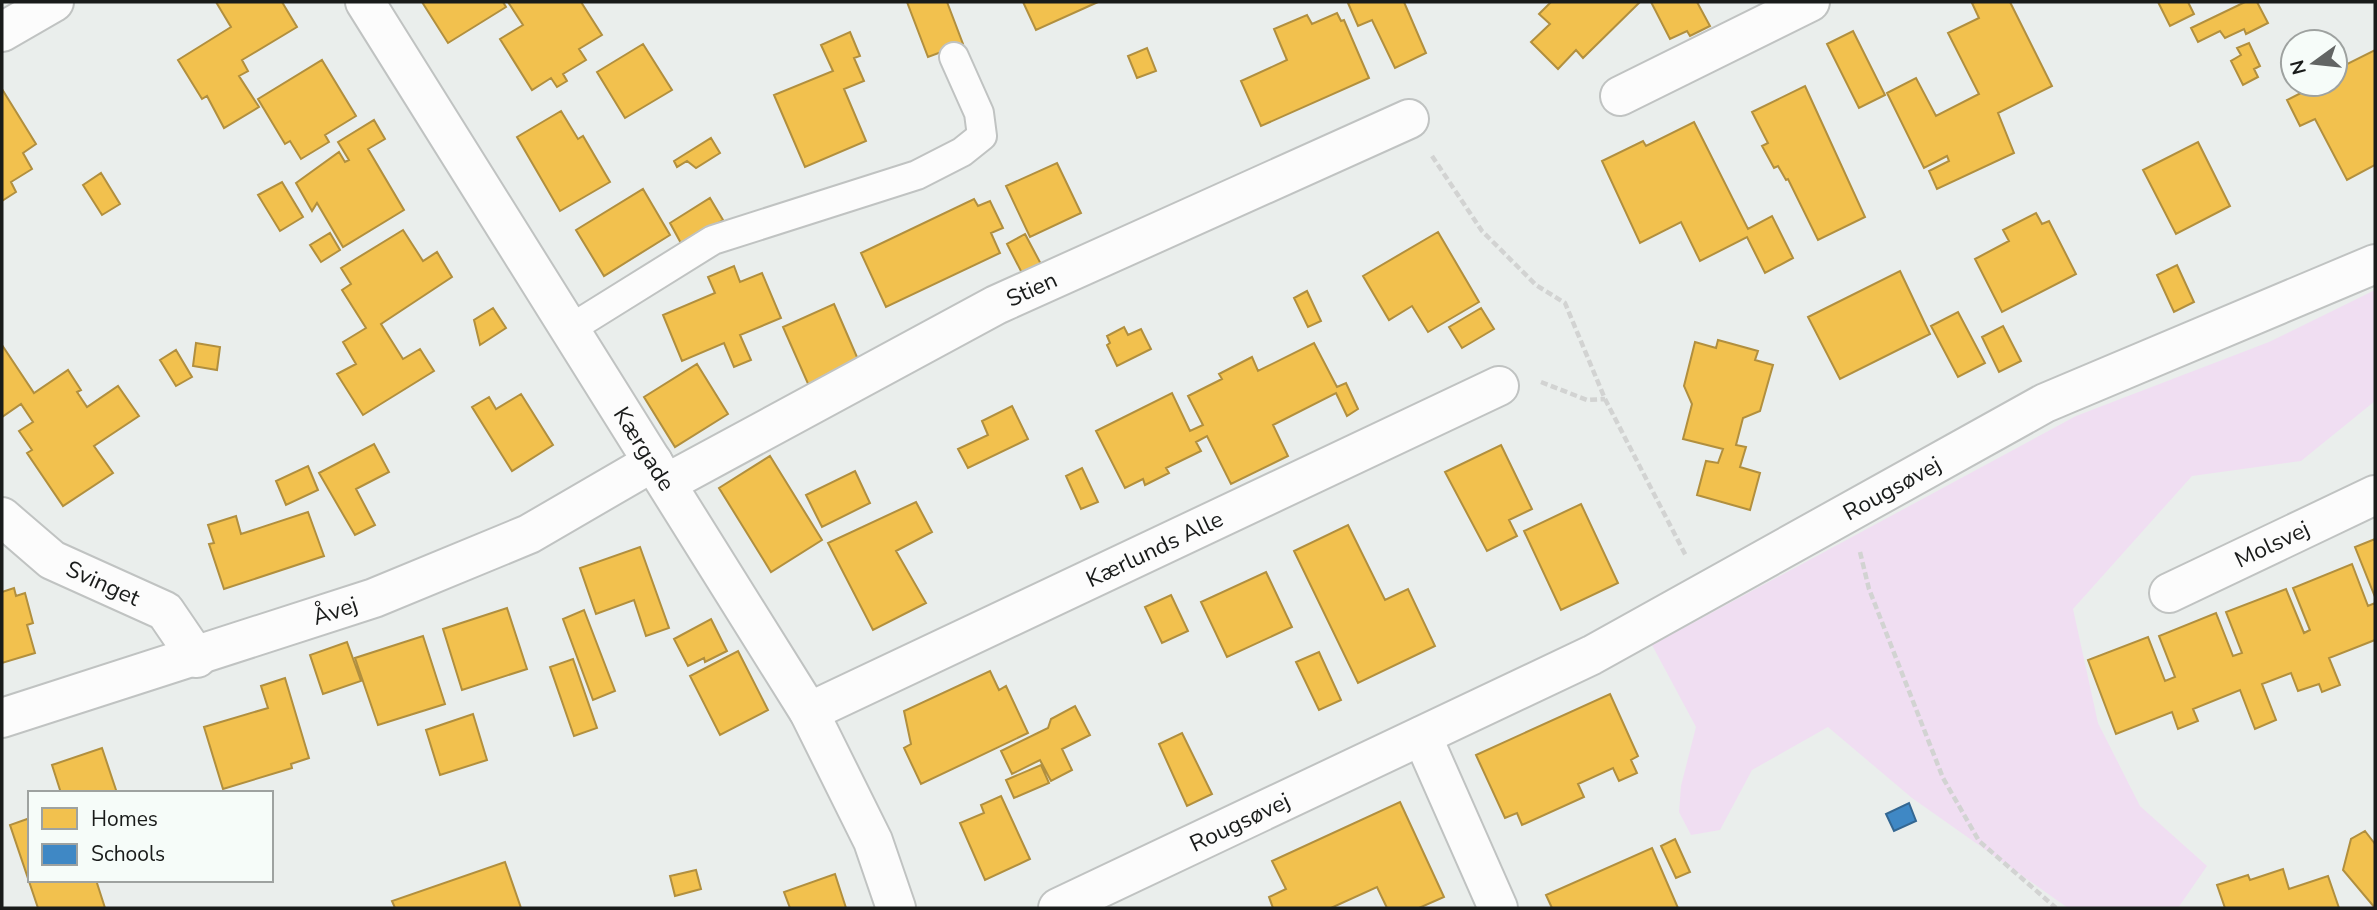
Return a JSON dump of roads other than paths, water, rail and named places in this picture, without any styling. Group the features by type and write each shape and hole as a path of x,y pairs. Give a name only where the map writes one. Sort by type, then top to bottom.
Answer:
{"street":[{"path":"2,32 54,2"},
{"name":"Kærgade","path":"365,2 809,712 873,841 896,908"},
{"path":"1620,96 1810,2"},
{"name":"Stien","path":"660,473 996,305 1409,119"},
{"name":"Rougsøvej","path":"1058,908 1592,655 2045,403 2375,264"},
{"name":"Kærlunds Alle","path":"809,712 1499,386"},
{"name":"Åvej","path":"2,718 374,598 529,534 660,473"},
{"name":"Molsvej","path":"2169,593 2375,495"},
{"name":"Svinget","path":"2,517 52,560 165,611 197,657"},
{"path":"1422,736 1498,908"}],"lane":[{"path":"570,329 713,240 918,175 962,152 982,136 979,113 954,57"}]}
